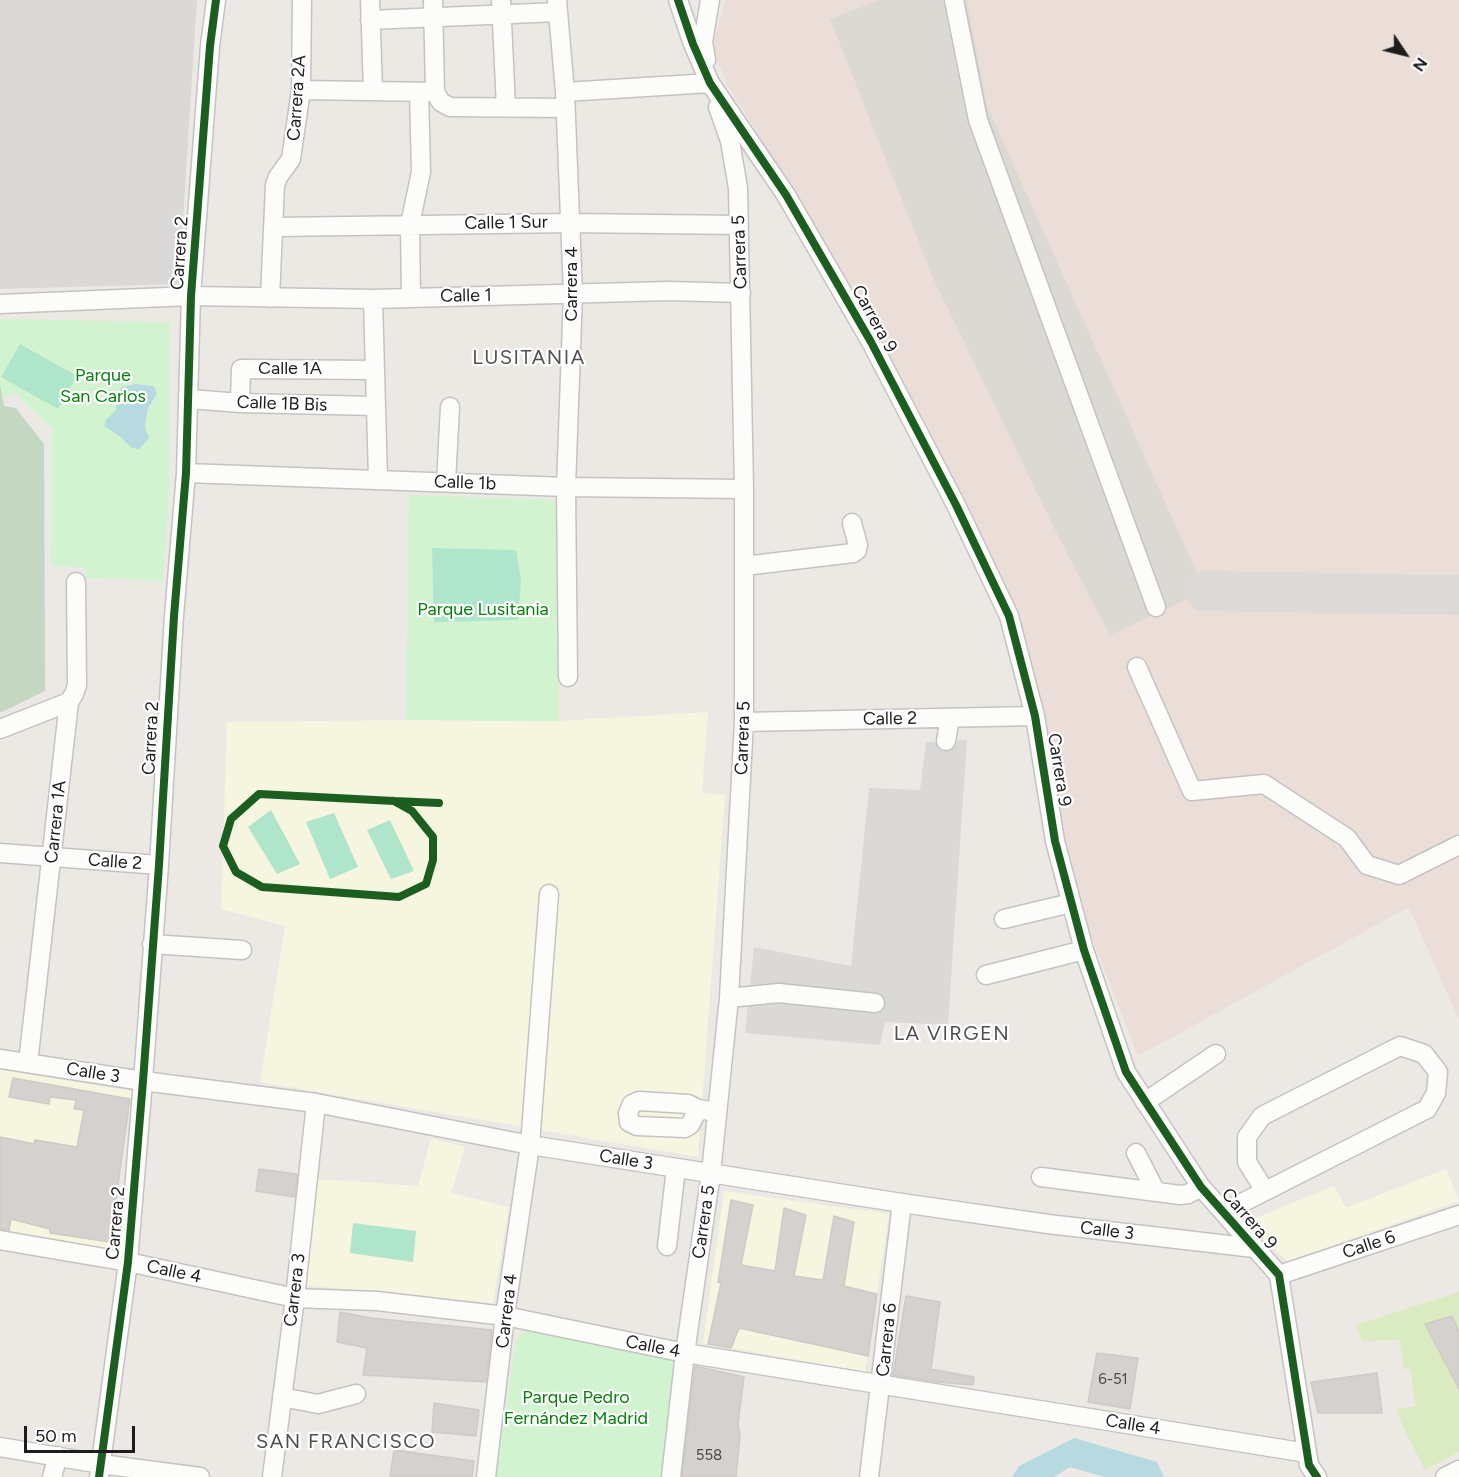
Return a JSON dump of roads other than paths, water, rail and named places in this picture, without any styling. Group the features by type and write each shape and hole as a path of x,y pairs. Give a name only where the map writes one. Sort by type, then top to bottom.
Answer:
{"street":[{"name":"Carrera 2","path":"100,1471 128,1262 143,1081 174,616 186,473 202,45 216,0"},
{"name":"Carrera 2A","path":"270,298 275,185 291,159 301,90 302,0"},
{"path":"370,0 373,91"},
{"path":"301,90 427,92 450,107 506,107 710,83 693,44 678,0"},
{"name":"Carrera 5","path":"671,1477 685,1353 711,1173 729,998 744,722 744,489 738,188 730,141 710,83 704,42 710,0"},
{"path":"954,0 954,10 978,120 1156,607"},
{"path":"370,20 433,9 557,6"},
{"name":"Carrera 4","path":"557,6 565,100 573,294 566,487 568,677"},
{"path":"501,7 506,107"},
{"path":"411,298 410,224 421,172 433,9"},
{"name":"Carrera 9","path":"710,83 786,195 871,342 956,505 1009,616 1035,716 1054,840 1084,950 1126,1072 1201,1187 1279,1275 1309,1465 1317,1477"},
{"name":"Calle 1 Sur","path":"274,227 571,223 739,225"},
{"name":"Calle 1","path":"0,304 192,296 373,299 669,291 741,293"},
{"path":"373,299 378,479"},
{"name":"Calle 1A","path":"240,403 241,369 374,370"},
{"name":"Calle 1B Bis","path":"190,399 240,403 375,406"},
{"path":"446,482 450,407"},
{"name":"Calle 1b","path":"186,473 566,487 744,489"},
{"path":"744,566 853,553 857,550 858,545 852,523"},
{"name":"Carrera 1A","path":"28,1062 69,702 77,685 76,582"},
{"path":"1137,667 1192,791 1264,784 1347,838 1367,865 1399,875 1459,845"},
{"path":"0,729 69,702"},
{"name":"Calle 2","path":"744,722 1035,716"},
{"path":"946,741 950,718"},
{"name":"Calle 2","path":"0,853 159,866"},
{"name":"Carrera 4","path":"486,1477 505,1316 530,1145 549,894"},
{"path":"1004,919 1071,903"},
{"path":"152,944 242,950"},
{"path":"986,975 1084,950"},
{"path":"729,998 779,993 875,1003"},
{"path":"1224,1212 1427,1109 1436,1094 1438,1072 1424,1053 1400,1046 1262,1116 1247,1137 1247,1162 1265,1191"},
{"path":"1144,1102 1216,1054"},
{"name":"Calle 3","path":"0,1059 143,1081 316,1103 530,1145 902,1203 1048,1224 1254,1248"},
{"name":"Carrera 3","path":"272,1477 295,1298 316,1103"},
{"path":"698,1109 717,1112"},
{"path":"1136,1153 1156,1192"},
{"path":"667,1246 676,1168"},
{"path":"1041,1177 1180,1195 1188,1194 1201,1187"},
{"name":"Carrera 6","path":"869,1477 882,1385 902,1203"},
{"name":"Calle 6","path":"1279,1275 1459,1215"},
{"name":"Calle 4","path":"0,1240 128,1262 295,1298 376,1301 505,1316 685,1353 1308,1453"},
{"path":"282,1397 318,1404 356,1394"},
{"path":"0,1447 58,1456 100,1471 200,1477"},
{"path":"52,1477 58,1456"},
{"path":"1445,1477 1459,1470"}],"water":[{"path":"135,384 154,386 157,394 148,408 145,427 149,438 139,449 132,448 104,426 106,420 116,410 117,394 122,387"},
{"path":"1074,1438 1157,1462 1164,1477 1104,1477 1070,1467 1054,1477 1012,1477 1019,1466"}],"district":[{"name":"LUSITANIA","path":"529,358"},
{"name":"LA VIRGEN","path":"952,1034"},
{"name":"SAN FRANCISCO","path":"346,1442"}],"park label":[{"name":"Parque San Carlos","path":"103,386"},
{"name":"Parque Lusitania","path":"483,610"},
{"name":"Parque Pedro Fernández Madrid","path":"576,1408"}]}
